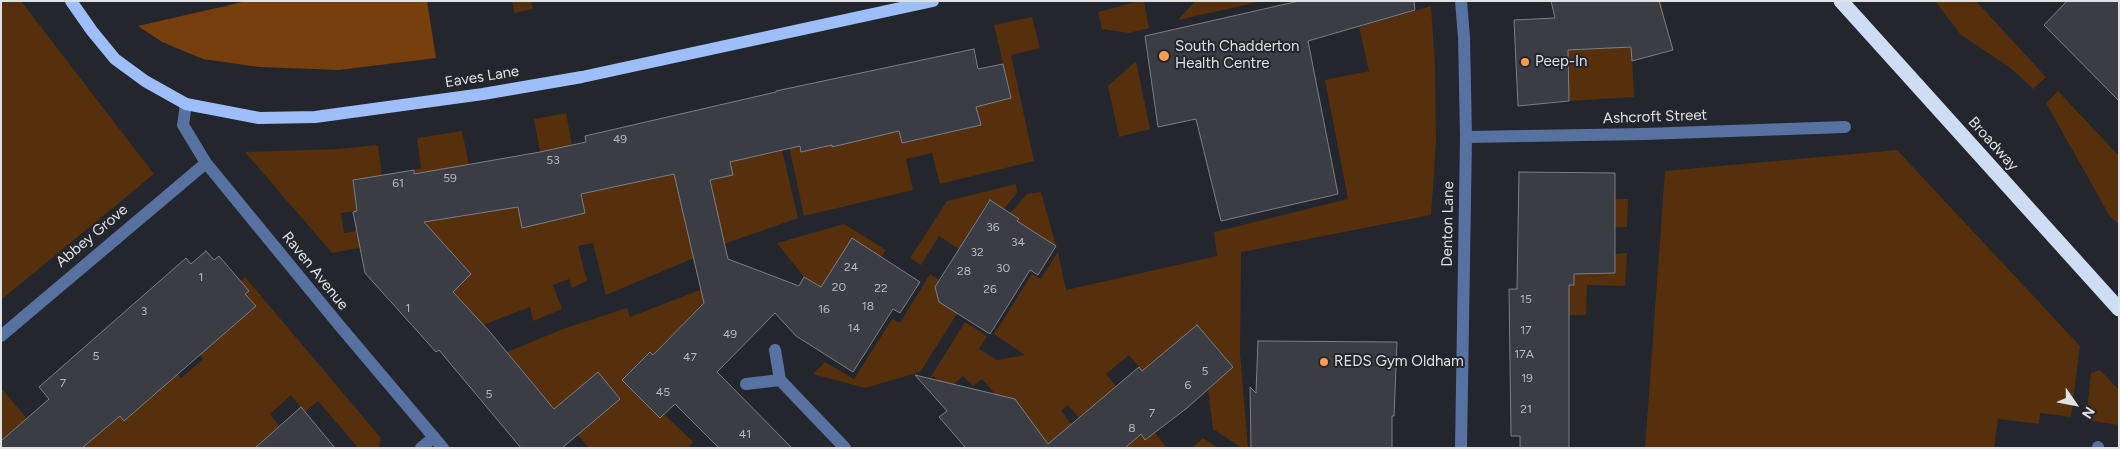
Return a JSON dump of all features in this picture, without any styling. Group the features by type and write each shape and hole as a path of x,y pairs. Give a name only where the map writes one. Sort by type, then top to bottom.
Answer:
{"highway":[{"name":"Broadway","path":"1840,2 2119,309"}],"main road":[{"name":"Eaves Lane","path":"71,1 115,59 145,81 186,104 259,118 315,116 404,106 582,77 906,4 933,1"}],"street":[{"name":"Denton Lane","path":"1461,1 1464,37 1466,137 1461,448"},
{"name":"Raven Avenue","path":"186,104 183,125 206,163 344,332 443,448"},
{"name":"Ashcroft Street","path":"1466,137 1644,134 1844,127"},
{"name":"Abbey Grove","path":"1,336 206,163"},
{"path":"775,350 780,380 845,448"},
{"path":"746,384 780,380"},
{"path":"421,448 434,437"}],"shaded area":[{"path":"1,1 21,1 154,174 1,300"},
{"path":"247,1 427,1 436,58 339,70 259,67 203,59 162,42 138,26"},
{"path":"512,1 531,1 533,9 514,13"},
{"path":"1144,1 1149,28 1129,33 1102,29 1098,12"},
{"path":"1195,1 1263,1 1178,20"},
{"path":"1621,1 1661,1 1667,31 1631,41 1634,97 1569,101 1568,50 1591,49 1590,34"},
{"path":"1935,1 1976,1 2046,77 2033,89 2012,69 1961,35"},
{"path":"1431,6 1435,66 1436,143 1431,215 1241,252 1240,353 1248,448 1242,448 1213,429 1208,390 1217,382 1212,377 1229,362 1197,325 1149,365 1174,409 1129,355 1106,374 1116,386 1079,418 1068,405 1061,411 1090,448 1025,448 1002,402 982,379 973,386 963,376 947,390 934,376 930,378 965,322 987,336 979,349 997,360 1025,355 994,334 1032,274 1041,279 1058,252 1066,290 1217,256 1214,232 1348,199 1325,80 1369,71 1359,27"},
{"path":"1032,17 1040,48 1011,55 1034,161 940,184 932,153 906,159 913,190 804,216 789,146 799,144 801,151 830,137 832,146 923,115 929,137 980,125 976,106 1011,98 994,25"},
{"path":"1136,61 1150,129 1119,137 1108,86"},
{"path":"2058,91 2119,156 2119,225 2109,215 2046,103"},
{"path":"566,113 572,145 587,142 597,191 674,174 694,258 606,295 593,243 578,246 587,281 572,288 569,279 553,285 562,309 533,321 530,307 457,335 477,318 453,292 471,274 460,261 447,259 392,242 332,253 245,152 338,149 378,145 382,175 353,180 357,211 341,213 344,233 421,221 414,170 421,168 417,138 462,131 469,165 540,152 534,119"},
{"path":"782,150 798,218 724,244 707,167"},
{"path":"1897,150 2080,346 2071,417 2040,413 2039,424 1998,419 1994,448 1645,448 1665,171"},
{"path":"1016,184 1017,193 1004,209 989,200 959,249 939,236 921,265 910,258 947,201"},
{"path":"1041,192 1056,246 1017,221 1019,219 1010,213 1027,194"},
{"path":"1600,199 1628,199 1627,227 1573,228"},
{"path":"844,224 886,250 881,257 852,239 821,287 804,277 777,243"},
{"path":"1627,253 1625,286 1587,285 1586,315 1569,315 1569,288 1517,289 1517,284 1574,274 1615,273 1615,254"},
{"path":"741,274 713,293 653,355 649,352 622,379 660,418 664,414 693,442 688,448 589,448 577,434 620,399 598,372 554,409 507,352 563,329 627,308 630,317"},
{"path":"930,274 960,294 964,303 920,372 865,388 813,374 825,362 854,379 892,319 900,323"},
{"path":"245,277 381,438 379,448 358,448 318,401 305,412 291,395 270,414 279,426 257,446 258,448 78,448 128,316 181,378 203,359 190,343 214,321 225,333 256,306 245,294 249,291 240,281"},
{"path":"2100,370 2119,390 2119,425 2086,420 2091,373"},
{"path":"1,388 27,419 1,441"},
{"path":"1155,433 1167,448 1125,448 1141,434 1146,440"},
{"path":"1203,438 1218,448 1192,448"}],"building":[{"path":"1299,1 1414,1 1415,10 1308,41 1338,194 1221,221 1196,119 1158,127 1145,36"},
{"path":"1551,1 1659,1 1673,50 1632,61 1631,47 1568,50 1569,101 1518,106 1514,20 1555,18"},
{"path":"2067,1 2119,1 2119,101 2044,25"},
{"path":"974,49 978,69 1003,64 1011,98 976,107 981,125 902,143 899,131 832,147 832,145 801,152 800,146 730,162 733,175 710,180 728,259 799,286 804,277 821,287 852,238 920,282 900,313 893,309 853,372 796,336 775,313 717,372 792,448 719,448 675,404 660,418 622,380 650,352 653,355 704,303 674,174 581,194 585,213 522,228 518,207 424,222 471,274 453,292 490,332 554,409 598,372 620,399 562,448 521,448 439,350 436,352 365,273 353,212 357,211 353,180 414,170 414,174 540,152 586,142 585,136 776,91"},
{"path":"1519,172 1615,173 1615,273 1574,274 1574,285 1569,285 1569,448 1520,448 1520,436 1511,436 1509,289 1517,289"},
{"path":"990,200 1019,219 1017,221 1056,246 1038,275 1030,270 990,334 939,302 935,287"},
{"path":"206,251 214,260 219,256 249,291 245,294 256,306 124,421 120,416 82,448 1,448 1,441 49,399 39,387 186,258 191,264"},
{"path":"1197,325 1233,367 1187,408 1145,440 1141,434 1125,448 966,448 939,417 947,411 915,375 1015,399 1048,444 1139,367 1142,371"},
{"path":"1258,341 1397,342 1394,416 1392,416 1392,448 1251,448 1250,387 1256,393"},
{"path":"301,407 335,448 255,448"}],"place":[{"name":"South Chadderton Health Centre","path":"1164,56"},
{"name":"Peep-In","path":"1525,62"},
{"name":"REDS Gym Oldham","path":"1324,362"}]}
